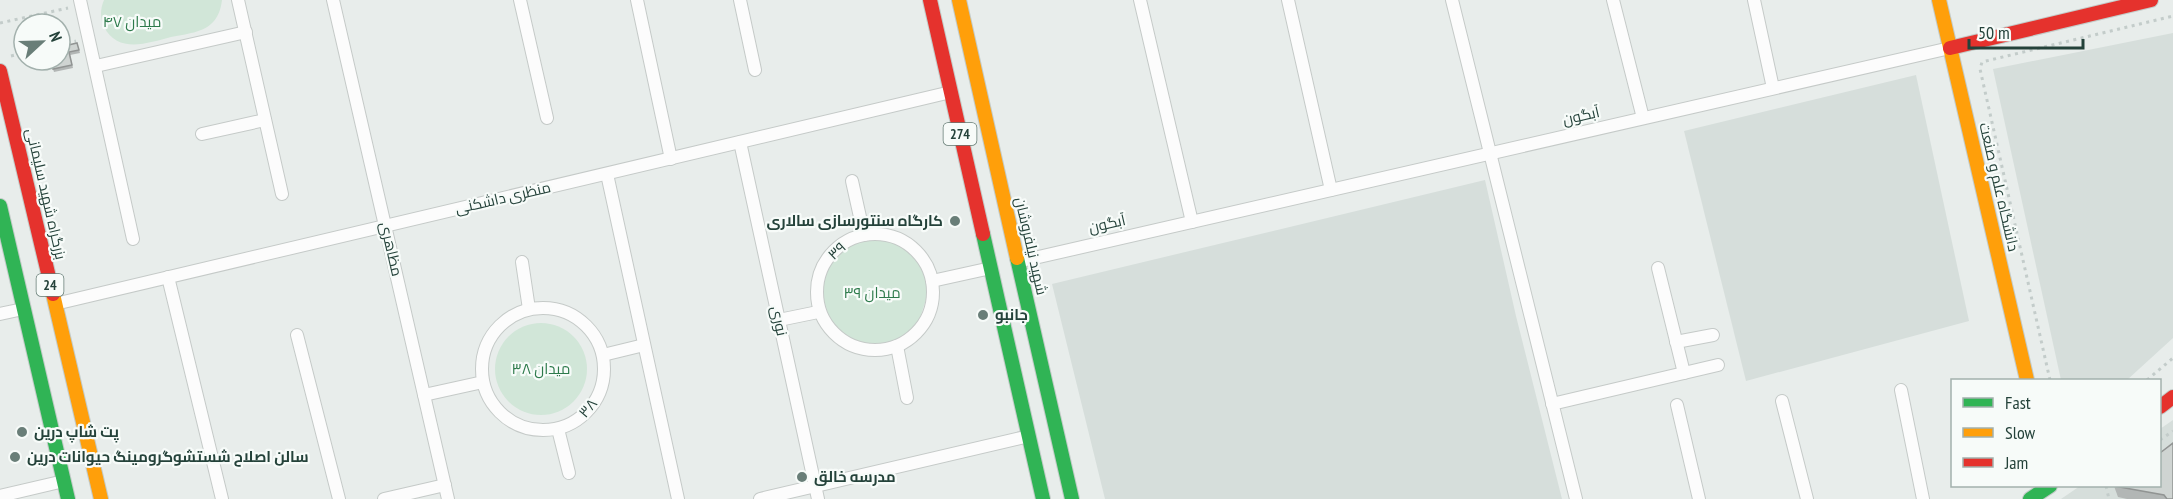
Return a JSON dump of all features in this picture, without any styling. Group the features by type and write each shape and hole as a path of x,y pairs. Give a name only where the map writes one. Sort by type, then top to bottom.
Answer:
{"main road":[{"name":"274","path":"930,0 1043,499"},
{"name":"شهید نیلفروشان","path":"959,0 1072,499"},
{"name":"دانشگاه علم و صنعت","path":"1939,0 2027,379"},
{"name":"آبگون","path":"1950,48 2151,0"},
{"path":"1959,87 1972,52 1994,37"},
{"name":"بزرگراه شهید سلیمانی","path":"0,71 101,499"},
{"name":"24","path":"0,206 68,499"},
{"path":"991,268 1017,262"},
{"path":"2161,406 2173,397"},
{"path":"2030,499 2048,487"}],"street":[{"path":"238,0 282,194"},
{"name":"مظاهری","path":"333,0 448,499"},
{"path":"520,0 547,118"},
{"path":"638,0 670,159"},
{"path":"740,0 755,70"},
{"path":"1140,0 1192,222"},
{"path":"1288,0 1331,190"},
{"path":"1452,0 1576,499"},
{"path":"1613,0 1643,118"},
{"path":"1754,0 1773,88"},
{"path":"81,2 133,239"},
{"path":"96,66 246,32"},
{"name":"آبگون","path":"1017,262 1950,48"},
{"name":"منظری داشکنی","path":"55,304 951,93"},
{"path":"202,134 265,120"},
{"name":"نوری","path":"740,142 818,499"},
{"path":"607,174 678,499"},
{"path":"852,182 864,235"},
{"name":"۳۹","path":"818,312 817,282 823,265 833,251 847,241 864,235 882,234 899,239 915,249 926,264 932,281"},
{"path":"522,262 529,309"},
{"path":"779,320 818,312 831,331 845,343 862,349 880,351 897,346 914,336 926,320 933,301 932,281 991,268"},
{"path":"1658,268 1684,373"},
{"path":"168,277 222,499"},
{"path":"569,473 558,429 539,431 520,426 503,415 490,400 483,382 482,363 486,344 496,328 511,316 529,309 548,307 567,312 583,322 596,337 603,355 644,345"},
{"path":"0,314 23,309"},
{"path":"297,335 339,499"},
{"path":"1676,342 1713,335"},
{"path":"897,346 907,398"},
{"name":"۳۸","path":"558,429 576,421 590,409 595,401 605,374 603,355"},
{"path":"1552,404 1718,365"},
{"path":"424,394 483,382"},
{"path":"1901,390 1923,499"},
{"path":"1782,401 1807,499"},
{"path":"1677,405 1698,499"},
{"path":"760,499 1029,436"},
{"path":"0,496 64,481"},
{"path":"384,499 445,485"}],"path":[{"path":"0,24 81,2"},
{"path":"2050,379 1980,69 1982,62 2173,16"},
{"path":"2149,379 2173,358"}],"shaded area":[{"path":"2173,33 2173,338 2128,379 2061,379 1993,69"},
{"path":"1916,75 1969,321 1746,381 1684,131"},
{"path":"1485,180 1562,499 1105,499 1052,284"},
{"path":"2173,420 2173,499 2061,499 2079,487 2161,487 2161,428"}],"green space":[{"name":"میدان ۴۷","path":"104,0 222,0 214,21 200,31 143,44 125,44 117,41 104,27 101,14"},
{"name":"میدان ۳۹","path":"864,235 899,239 932,281 914,336 862,349 832,331 818,294 823,265"},
{"name":"میدان ۳۸","path":"541,323 559,326 574,336 584,351 587,369 584,387 574,402 559,412 541,415 523,412 508,402 498,387 495,369 498,351 508,336 523,326"}],"building":[{"path":"77,43 79,50 72,51 72,44"},
{"path":"2173,443 2173,499 2167,499 2164,495 2120,487 2161,487 2161,452"}],"traffic: fast":[{"path":"0,206 68,499"},
{"path":"983,234 1043,499"},
{"path":"1017,258 1072,499"},
{"path":"2030,499 2048,487"}],"traffic: slow":[{"path":"959,0 1017,258"},
{"path":"1939,0 2027,379"},
{"path":"53,294 101,499"}],"traffic: jam":[{"path":"930,0 983,234"},
{"path":"1950,48 2151,0"},
{"path":"0,71 53,294"},
{"path":"2161,406 2173,397"}],"place":[{"name":"کارگاه سنتورسازی سالاری","path":"955,221"},
{"name":"جانبو","path":"983,315"},
{"name":"پت شاپ درین","path":"22,432"},
{"name":"سالن اصلاح شستشوگرومینگ حیوانات درین","path":"15,457"},
{"name":"مدرسه خالق","path":"802,477"}]}
